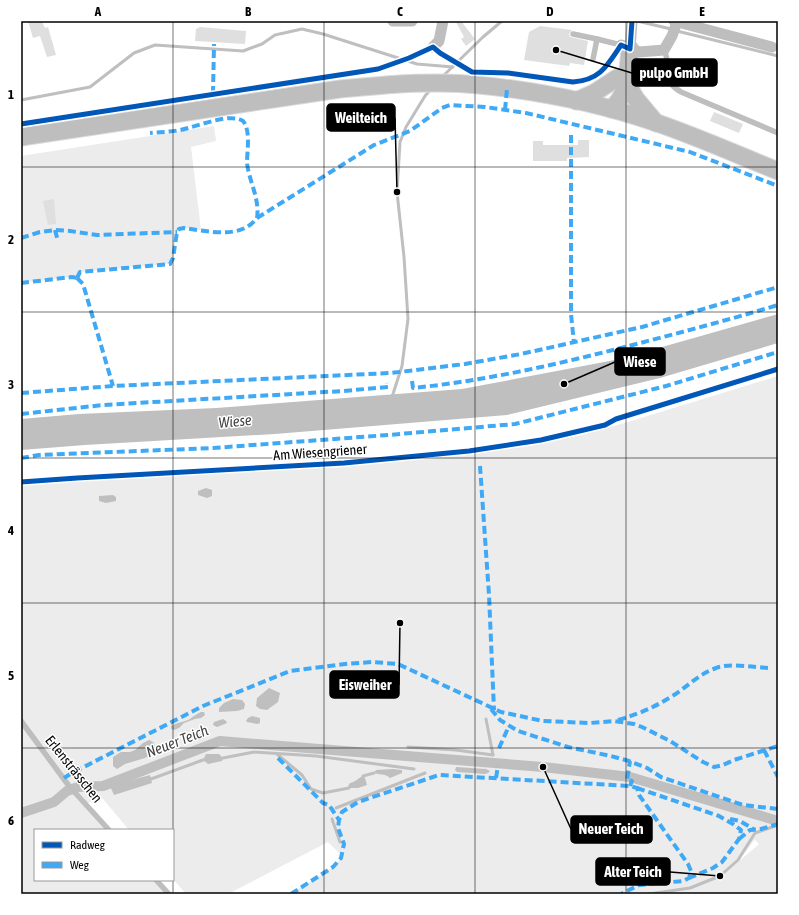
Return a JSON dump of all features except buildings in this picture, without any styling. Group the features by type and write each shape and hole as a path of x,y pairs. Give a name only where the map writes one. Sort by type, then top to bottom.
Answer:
{"main road":[{"path":"611,109 619,102 623,95 622,81 627,51"},
{"path":"576,101 622,81"},
{"path":"622,81 656,123"},
{"path":"21,137 340,89 428,83 479,84 576,101 611,109 656,123 778,171"}],"street":[{"path":"394,21 412,21"},
{"path":"433,47 439,41 443,21"},
{"path":"632,23 627,51 639,52 664,50 672,36 675,21 772,47"}],"lane":[{"path":"508,73 580,82 597,75 627,51 597,39 574,34"},
{"path":"593,59 597,39"},
{"path":"664,50 668,56 670,80 673,86 681,92 778,134"},
{"name":"Am Wiesengriener","path":"21,482 344,463 469,450 542,440 605,425 616,419"},
{"name":"Erlensträsschen","path":"21,721 74,793 108,829"},
{"path":"157,881 169,894"}],"shaded area":[{"path":"214,126 216,141 191,147 201,230 184,228 179,229 177,232 173,258 170,264 80,272 77,278 72,277 21,283 21,156"},
{"path":"778,376 778,894 291,894 333,867 341,858 342,856 328,842 228,894 186,894 174,880 174,829 128,829 103,799 87,803 110,829 34,829 34,881 160,881 172,894 21,894 21,485 385,462 531,446 581,435","holes":["755,840 759,844 738,862 752,843"]}],"water":[{"name":"Wiese","path":"778,314 778,343 660,378 507,415 275,434 21,450 21,419 79,414 216,408 462,389 620,359"},
{"path":"206,488 212,490 212,496 207,498 198,495 198,491"},
{"path":"113,495 116,497 116,501 106,503 99,501 99,496"},
{"path":"269,688 280,693 278,702 267,710 260,709 256,706 257,698"},
{"path":"233,699 242,700 245,704 244,709 219,712 219,708 224,703"},
{"path":"201,712 204,712 205,715 201,718 184,723 179,728 174,730 171,729 171,726 188,720"},
{"path":"252,716 260,718 260,723 257,724 246,721"},
{"path":"223,719 227,723 217,727 213,725 214,722"},
{"path":"202,732 205,733 206,736 203,736 200,740 189,737 188,735 189,733 200,735"},
{"path":"149,740 153,742 156,747 154,753 145,758 125,764 117,769 113,766 113,757 121,752 130,752 135,750"},
{"path":"206,754 219,754 223,758 222,761 208,764 203,760"},
{"path":"456,767 486,769 490,771 485,774 457,772 455,770"},
{"path":"376,770 402,770 402,773 390,778 388,776 374,773"},
{"path":"150,775 152,783 114,795 110,786"},
{"path":"363,776 367,785 358,788 349,788 348,786 350,783"}],"waterway":[{"path":"442,77 483,37 502,21"},
{"path":"637,21 671,29"},
{"path":"21,100 90,87 134,53 155,45 243,51 262,44 275,35 302,29 323,34 417,64 453,67"},
{"path":"677,31 778,56"},
{"path":"392,397 402,366 408,319 404,257 397,192 400,142 406,127 425,96 432,88"},
{"path":"486,719 493,755"},
{"name":"Neuer Teich","path":"21,813 54,802 67,791 78,787 103,786 220,741 543,767 630,777 778,821"},
{"path":"408,747 456,750 493,755"},
{"path":"223,758 254,752 316,756 414,769"},
{"path":"277,754 302,775 311,789 323,793 349,788"},
{"path":"151,779 203,760"},
{"path":"363,776 374,773"},
{"path":"336,808 425,773"},
{"name":"Neuer Teich","path":"105,785 110,786"},
{"path":"332,819 340,842"},
{"path":"649,894 690,888 720,876 738,860 755,833 778,825"}],"marked path":[{"path":"213,94 214,44"},
{"path":"505,110 507,89"},
{"path":"257,218 374,145 410,131 442,108 450,105 485,107 526,113 690,152 778,186"},
{"path":"77,278 80,272 170,264 173,258 177,232 179,229 184,228 213,232 233,232 250,225 257,218 258,211 256,197 247,163 248,135 243,121 230,118 221,119 180,130 150,133"},
{"path":"571,135 571,314 574,343"},
{"path":"55,230 58,241"},
{"path":"21,238 40,232 55,230 97,235 177,232"},
{"path":"21,283 72,277 77,278"},
{"path":"77,278 83,284 113,386"},
{"path":"21,393 113,386 391,373 465,364 521,354 642,327 778,287"},
{"path":"412,381 413,388 490,377 541,367 657,338 778,305"},
{"path":"21,458 39,455 213,448 515,424 666,386 778,352"},
{"path":"21,414 103,405 343,391 388,387 387,383"},
{"path":"480,466 489,595 494,710"},
{"path":"64,778 203,706 290,671 372,662 398,664 501,712 543,721 590,723 614,721 634,724 670,741 703,762 714,767 778,746"},
{"path":"618,720 640,713 660,703 699,677 716,668 728,666 768,668"},
{"path":"491,709 500,720 518,731 568,747 629,761 647,768 661,777 743,805 778,809"},
{"path":"499,748 509,726"},
{"path":"764,750 778,777"},
{"path":"278,758 323,803 329,805 339,820"},
{"path":"630,761 627,780 632,781 630,786"},
{"path":"496,778 498,766"},
{"path":"291,894 333,867 341,858 344,844 338,828 342,812 358,802 439,775 630,786 637,788 639,795 688,864 691,871 689,878 683,881 639,885 621,894"},
{"path":"637,788 719,816 741,830 739,839 722,862 713,868 689,878"},
{"path":"730,819 740,821 755,830"},
{"path":"739,839 750,830 761,829 778,824"}],"cycle path":[{"path":"21,124 378,69 409,58 433,47 440,53 472,72 508,73 573,82 582,81 602,71 621,45 630,49 632,21"},
{"path":"21,482 344,463 469,451 541,440 605,425 616,419 778,369"}],"place":[{"name":"pulpo GmbH","path":"556,50"},
{"name":"Weilteich","path":"397,192"},
{"name":"Wiese","path":"564,384"},
{"name":"Eisweiher","path":"400,623"},
{"name":"Neuer Teich","path":"543,767"},
{"name":"Alter Teich","path":"720,876"}]}
